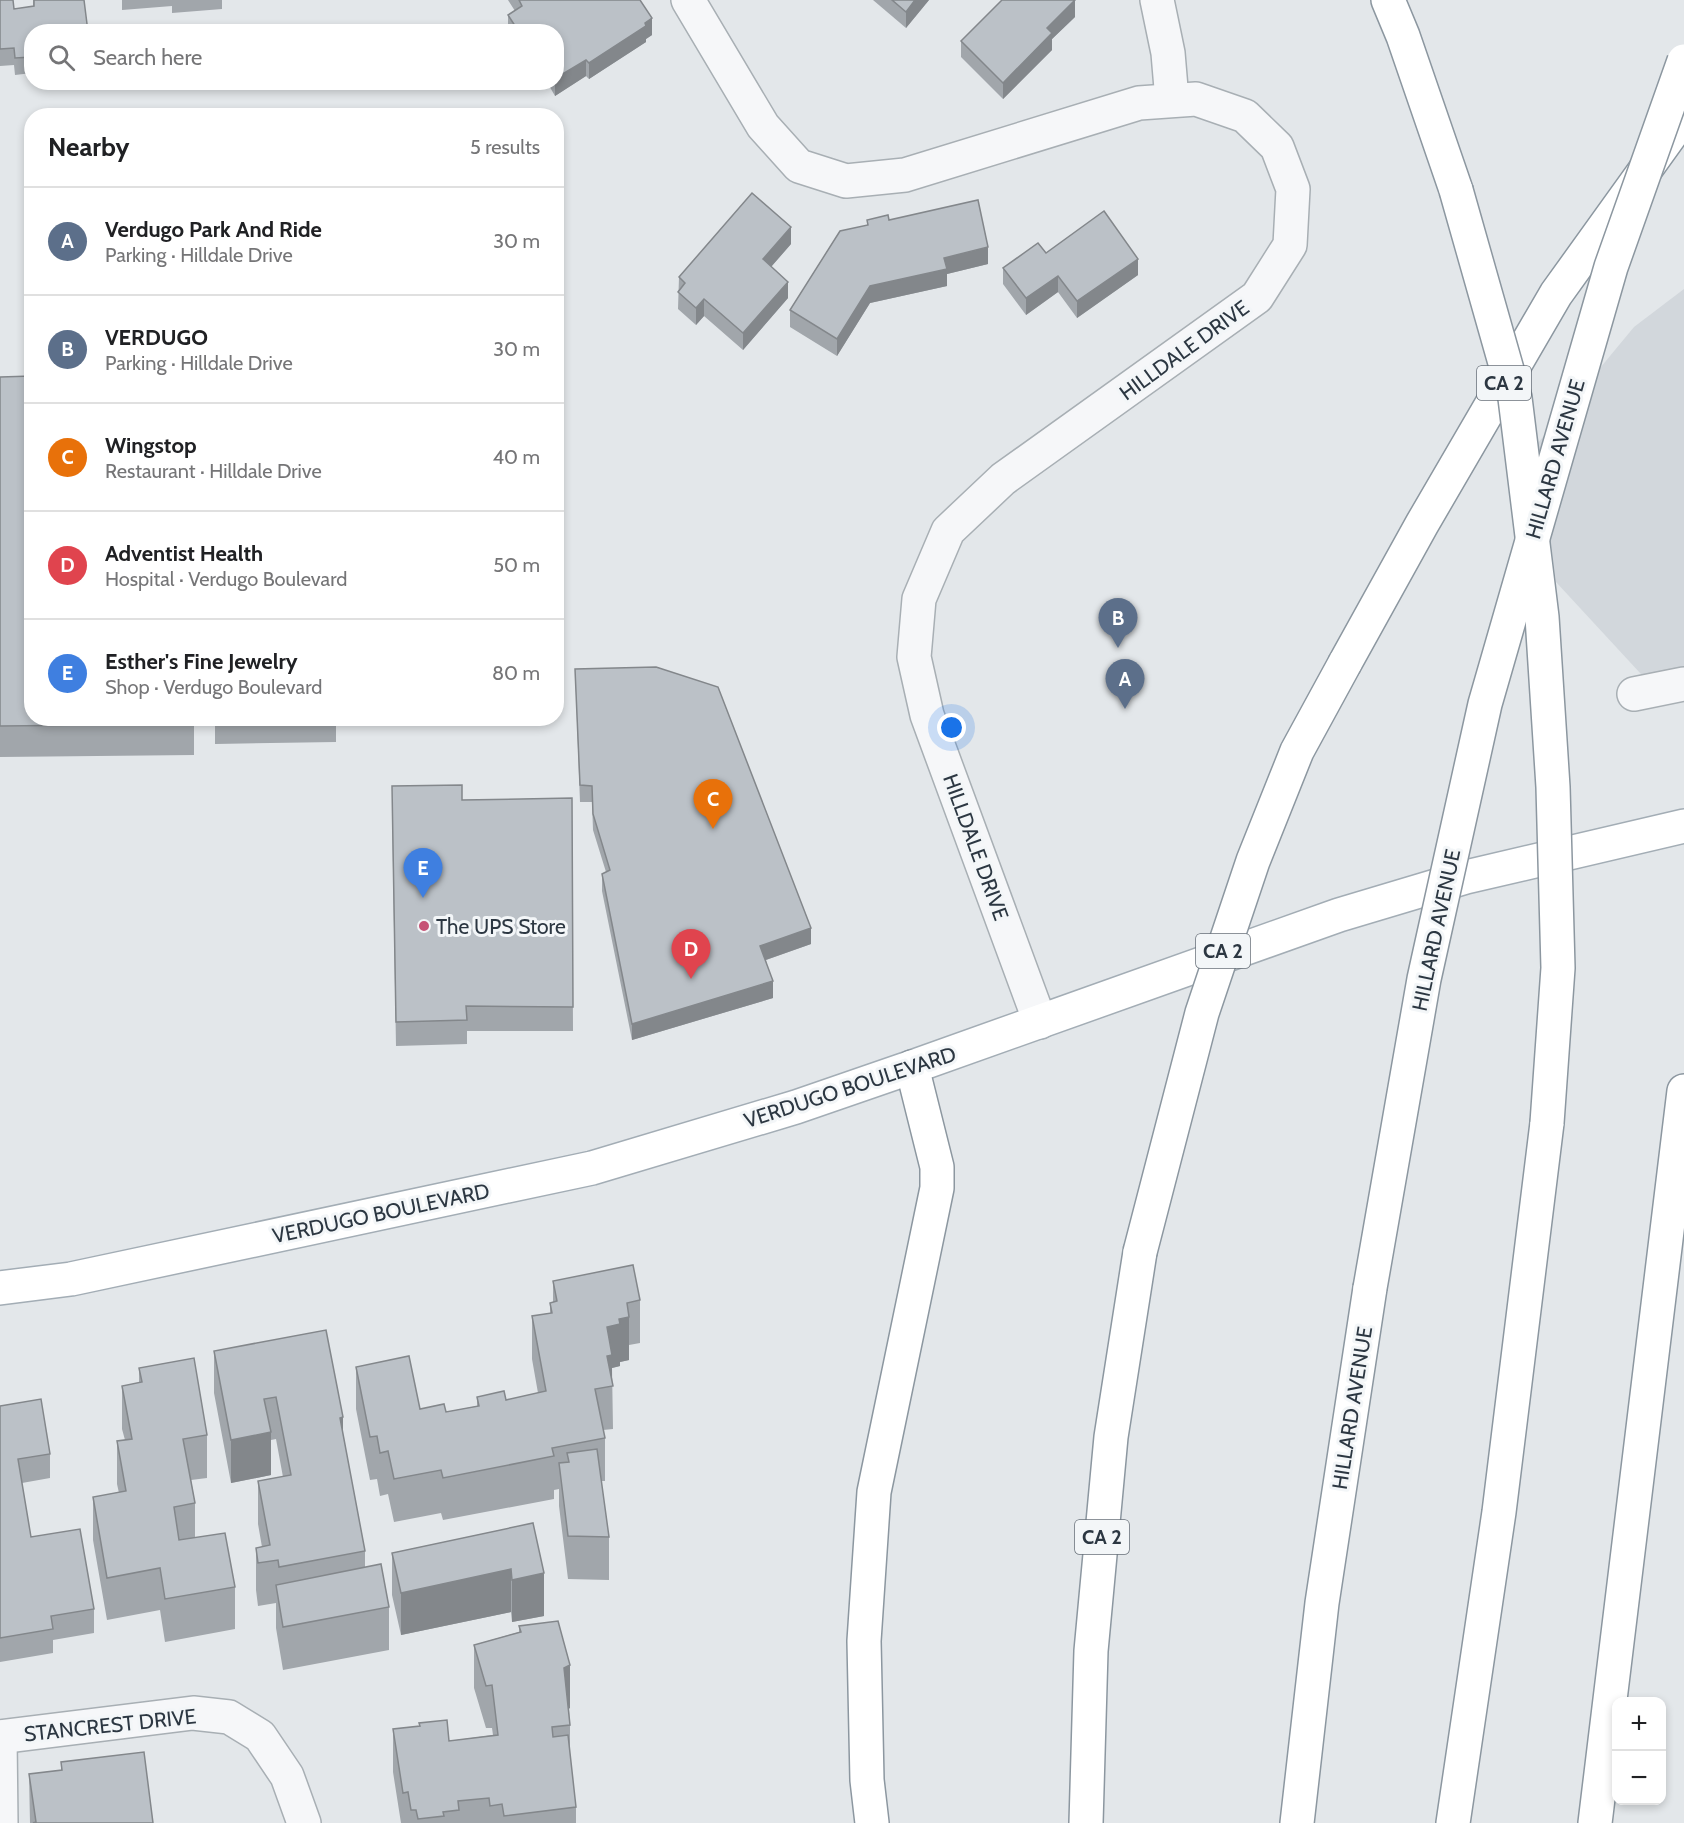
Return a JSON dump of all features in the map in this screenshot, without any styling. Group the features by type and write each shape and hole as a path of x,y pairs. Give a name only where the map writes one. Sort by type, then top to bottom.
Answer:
{"main road":[{"path":"1388,0 1403,36 1456,190 1515,398 1542,617 1552,787 1558,968 1547,1123 1499,1512 1453,1823"},
{"name":"HILLARD AVENUE","path":"1297,1823 1322,1603 1370,1288 1424,979 1485,704 1611,267 1665,108 1684,61"},
{"name":"CA 2","path":"1086,1823 1091,1651 1111,1437 1140,1252 1202,1013 1253,861 1297,751 1422,524 1556,294 1684,116"},
{"name":"VERDUGO BOULEVARD","path":"0,1288 71,1279 592,1168 796,1107 912,1068 1339,915 1466,878 1684,826"},
{"path":"872,1823 867,1780 864,1641 874,1492 937,1188 937,1167 912,1068"},
{"path":"1595,1823 1684,1091"}],"street":[{"name":"HILLDALE DRIVE","path":"688,0 763,126 799,166 846,181 905,175 1140,103 1196,99 1245,116 1277,147 1293,189 1290,245 1257,297 1004,479 948,531 919,599 914,657 927,714 1040,1022"},
{"path":"1156,0 1168,53 1172,100"},
{"path":"1634,694 1684,684"},
{"name":"STANCREST DRIVE","path":"0,1737 193,1713 229,1717 260,1736 286,1776 304,1823"},
{"path":"0,1737 1,1823"}],"shaded area":[{"path":"1684,289 1684,697 1665,700 1556,582 1538,443 1634,327"}],"building":[{"path":"0,0 13,0 14,9 34,6 34,0 84,0 87,24 24,24 24,57 15,58 14,48 0,49"},
{"path":"519,0 640,0 652,18 645,23 646,26 589,63 586,60 564,73 564,24 514,24 508,15 522,6"},
{"path":"892,0 915,0 906,12"},
{"path":"1002,0 1075,0 1047,28 1052,33 1003,83 961,41"},
{"path":"752,193 791,227 763,259 788,282 743,333 704,299 696,308 678,292 685,283 679,277"},
{"path":"978,200 988,247 944,258 947,269 870,286 837,339 790,310 840,231 868,225 867,220 888,215 889,220"},
{"path":"1104,211 1138,259 1077,301 1058,276 1026,298 1003,268 1038,243 1046,253"},
{"path":"24,376 24,726 0,726 0,377"},
{"path":"656,667 718,687 811,928 760,946 773,981 632,1024 602,874 610,870 593,814 592,786 580,785 575,669"},
{"path":"462,785 462,800 572,798 573,1007 466,1006 467,1020 396,1022 392,786"},
{"path":"633,1265 640,1300 627,1303 629,1317 619,1319 620,1324 607,1327 612,1355 607,1356 613,1386 595,1389 605,1438 552,1448 554,1456 443,1478 441,1470 394,1479 388,1451 380,1453 377,1436 370,1437 356,1367 409,1356 420,1409 444,1404 446,1412 479,1406 477,1397 504,1391 506,1400 546,1391 532,1316 552,1313 550,1303 557,1301 553,1281"},
{"path":"326,1330 365,1551 279,1567 278,1560 258,1563 256,1548 270,1545 258,1481 291,1475 276,1397 264,1399 271,1432 231,1440 214,1351"},
{"path":"194,1358 207,1435 183,1439 195,1503 174,1507 179,1540 225,1533 235,1587 165,1599 160,1568 107,1578 93,1497 126,1491 117,1441 132,1439 122,1386 142,1382 139,1368"},
{"path":"41,1399 50,1454 18,1459 31,1537 80,1529 94,1609 51,1616 53,1629 0,1638 0,1406"},
{"path":"597,1449 609,1537 568,1536 559,1463 569,1462 567,1453"},
{"path":"533,1523 544,1573 512,1580 511,1569 401,1593 392,1553"},
{"path":"381,1564 389,1607 283,1627 276,1585"},
{"path":"558,1621 570,1665 564,1668 570,1725 552,1727 553,1737 568,1735 576,1807 504,1816 502,1804 490,1806 489,1798 458,1801 459,1810 443,1812 444,1816 418,1819 416,1810 411,1810 408,1792 403,1793 393,1729 447,1720 449,1741 498,1735 492,1685 486,1686 474,1645 521,1632 519,1626"},
{"path":"144,1752 153,1823 33,1823 36,1822 29,1774 62,1770 61,1762"}],"place":[{"name":"VERDUGO","path":"1118,648"},
{"name":"Verdugo Park And Ride","path":"1125,709"},
{"name":"Wingstop","path":"713,829"},
{"name":"Esther's Fine Jewelry","path":"423,898"},
{"name":"The UPS Store","path":"424,926"},
{"name":"Adventist Health","path":"691,979"}]}
